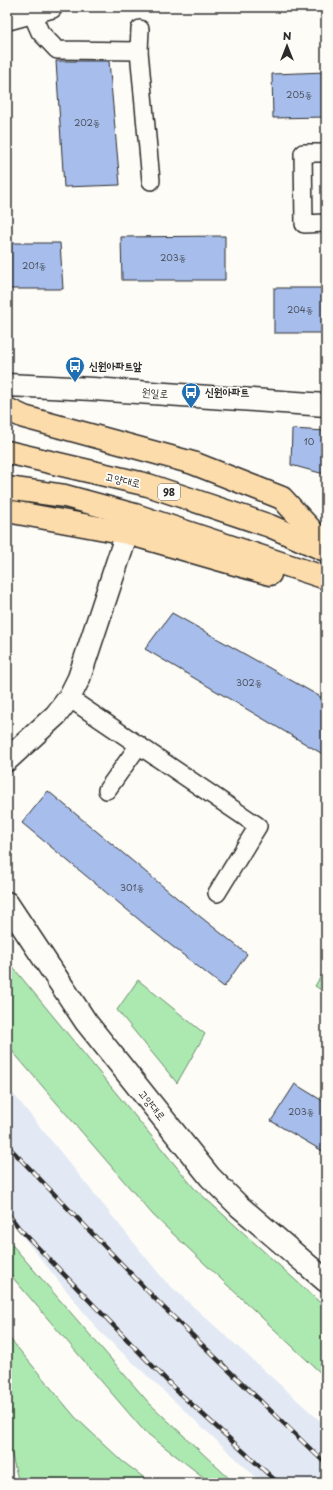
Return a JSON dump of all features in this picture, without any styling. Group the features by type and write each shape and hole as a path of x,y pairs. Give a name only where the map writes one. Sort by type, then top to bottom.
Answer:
{"main road":[{"path":"7,409 24,417 193,463 282,498 326,546"},
{"name":"고양대로","path":"7,452 148,485 270,526 326,550"},
{"path":"7,488 65,496 135,515 324,577"},
{"path":"7,511 126,533 277,576 324,577"}],"street":[{"path":"7,19 30,10 51,7"},
{"name":"원일로","path":"7,385 94,388 326,405"},
{"path":"7,760 56,714 69,698 79,678 126,533"},
{"name":"고양대로","path":"7,903 86,1022 210,1177 239,1206 326,1281"}],"lane":[{"path":"30,10 40,32 57,50 139,51"},
{"path":"140,29 139,51 151,181"},
{"path":"326,153 303,153 304,224 326,224"},
{"path":"69,698 258,826 217,893"},
{"path":"107,790 139,745"}],"shaded area":[{"path":"7,1086 165,1281 326,1426 326,1483 262,1483 99,1331 7,1217"}],"green space":[{"path":"7,960 194,1188 326,1308 326,1378 153,1215 7,1045"},
{"path":"326,968 326,993 315,986"},
{"path":"138,980 205,1034 177,1083 117,1010"},
{"path":"7,1239 149,1403 234,1483 211,1483 144,1431 7,1271"},
{"path":"7,1335 75,1417 122,1461 151,1483 19,1483 7,1437"}],"building":[{"path":"56,61 109,61 120,185 64,187"},
{"path":"326,72 326,117 273,118 272,74"},
{"path":"225,236 225,280 122,280 121,237"},
{"path":"7,243 60,243 63,289 7,289"},
{"path":"274,288 326,288 326,333 274,333"},
{"path":"292,429 326,431 324,474 291,465"},
{"path":"172,613 326,700 326,756 145,649"},
{"path":"48,791 247,954 224,987 154,932 22,823"},
{"path":"295,1084 326,1103 326,1153 271,1121"}],"railway":[{"path":"7,1145 163,1307 326,1464"},
{"path":"7,1212 19,1228 176,1390 278,1483"}],"place":[{"name":"신원아파트앞","path":"75,383"},
{"name":"신원아파트","path":"191,409"}]}
